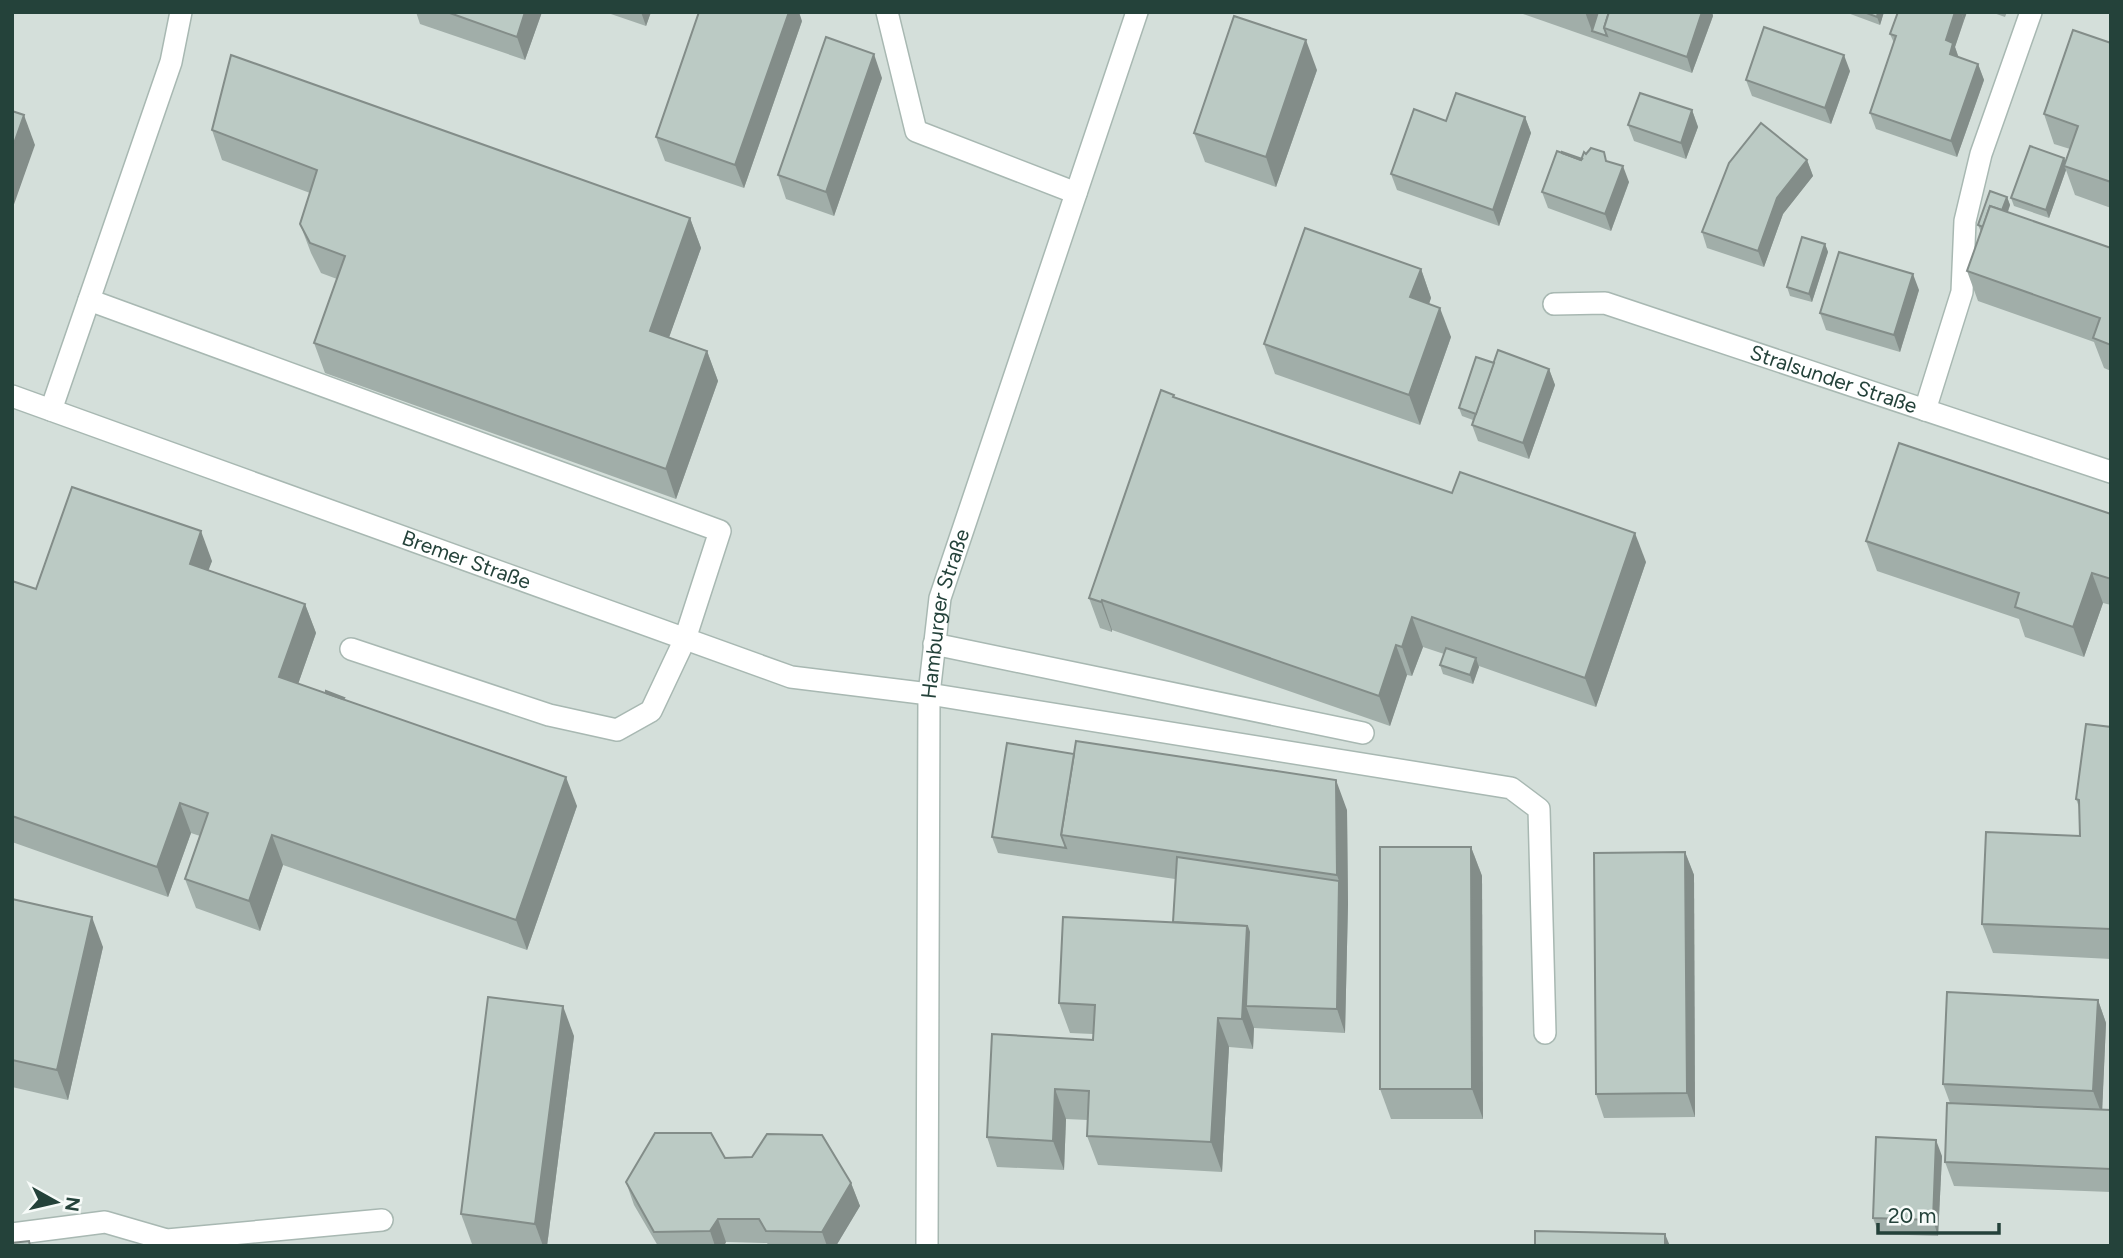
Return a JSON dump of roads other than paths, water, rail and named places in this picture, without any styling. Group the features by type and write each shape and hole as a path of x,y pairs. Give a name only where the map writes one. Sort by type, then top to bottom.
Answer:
{"street":[{"path":"51,410 171,62 181,12"},
{"path":"887,12 916,131 1076,194"},
{"name":"Hamburger Straße","path":"927,1246 929,694 940,598 1137,12"},
{"path":"1925,410 1962,292 1965,221 1981,154 2031,12"},
{"path":"89,300 720,531 685,639 651,711 617,730 549,715 351,649"},
{"name":"Stralsunder Straße","path":"1554,304 1605,303 2111,472"},
{"name":"Bremer Straße","path":"12,396 791,677 929,694 1511,788 1539,809 1545,1033"},
{"path":"934,645 1363,733"},
{"path":"12,1234 105,1222 167,1240 382,1220"}]}
